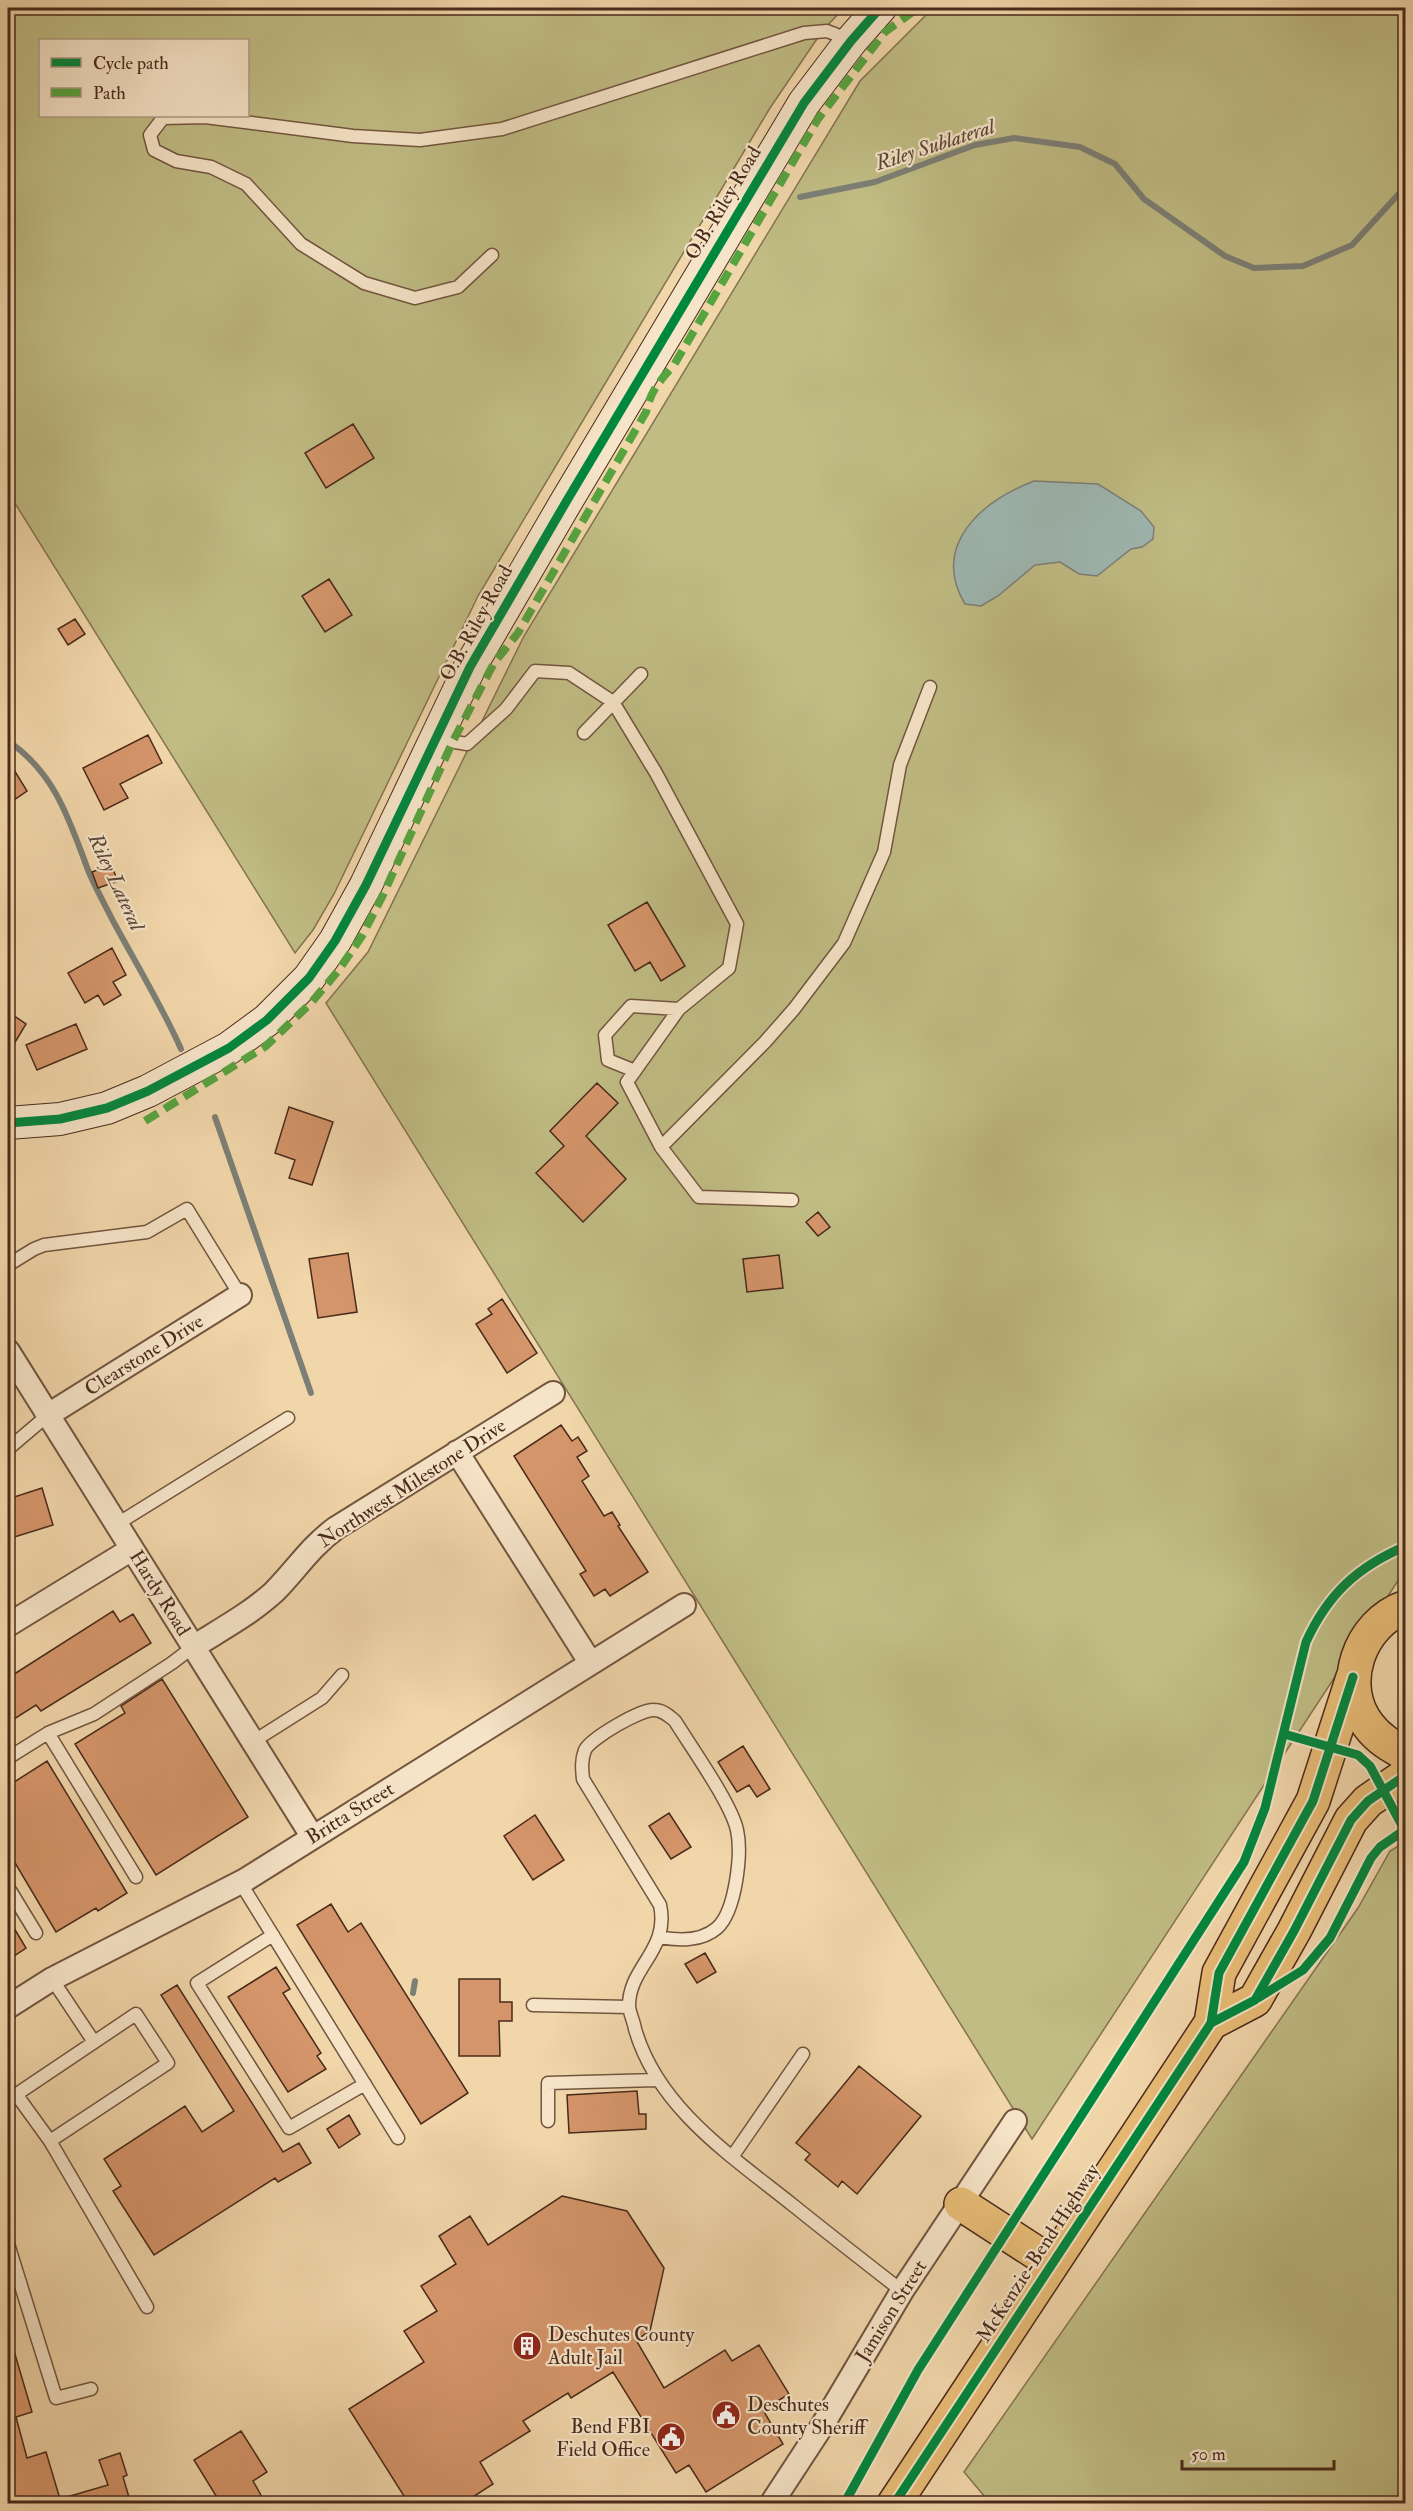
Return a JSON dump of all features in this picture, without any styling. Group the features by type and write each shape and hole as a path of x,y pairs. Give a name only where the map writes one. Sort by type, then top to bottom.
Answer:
{"highway":[{"name":"McKenzie-Bend Highway","path":"894,2504 1211,2023 1219,1973 1313,1801 1353,1677 1359,1651 1373,1628 1395,1611 1406,1607"},
{"path":"1353,1677 1356,1702 1367,1724 1384,1742 1406,1754"},
{"name":"McKenzie-Bend Highway","path":"1211,2023 1255,2000 1294,1931 1351,1820 1368,1801 1406,1775"},
{"path":"961,2204 1052,2264"}],"street":[{"name":"O.B. Riley Road","path":"8,1123 60,1119 107,1108 187,1072 229,1048 267,1020 309,978 335,941 366,885 470,667 660,343 804,103 851,40 880,8"},
{"name":"Clearstone Drive","path":"48,1415 240,1295"},
{"name":"Hardy Road","path":"8,1351 312,1836"},
{"name":"Northwest Milestone Drive","path":"193,1647 248,1613 274,1591 316,1542 553,1393"},
{"path":"457,1452 590,1662"},
{"path":"8,1625 132,1549"},
{"name":"Britta Street","path":"8,2007 52,1979 240,1882 684,1605"},
{"name":"Jamison Street","path":"771,2504 822,2426 902,2292 1014,2121"}],"lane":[{"path":"492,255 458,287 415,298 364,283 301,244 246,184 211,167 176,161 154,150 150,135 163,118 205,117 353,136 420,140 502,129 804,33 827,31 851,40"},
{"path":"436,739 466,744 506,710 535,671 568,673 613,702 656,773 737,924 729,968 679,1009 627,1082 661,1147 699,1197 792,1200"},
{"path":"584,733 641,674"},
{"path":"661,1147 765,1042 794,1009 844,943 884,852 900,765 930,687"},
{"path":"635,1071 608,1060 604,1035 631,1006 679,1009"},
{"path":"8,1265 44,1245 147,1232 187,1209 240,1295"},
{"path":"8,1449 48,1415"},
{"path":"117,1524 288,1418"},
{"path":"8,1758 48,1733 94,1714 193,1647"},
{"path":"254,1741 322,1698 342,1675"},
{"path":"660,1936 680,1941 705,1935 718,1927 728,1912 731,1901 736,1881 738,1853 737,1829 729,1810 675,1721 666,1713 654,1710 643,1712 591,1742 582,1764 583,1779 660,1905 664,1921 660,1936 635,1981 629,2007 640,2044 657,2079 691,2122 902,2292"},
{"path":"48,1733 136,1877"},
{"path":"240,1882 398,2138"},
{"path":"8,1887 36,1933"},
{"path":"273,1935 197,1983 289,2128 365,2084"},
{"path":"52,1979 94,2042"},
{"path":"533,2005 629,2007"},
{"path":"50,2141 168,2063 136,2014 12,2097 50,2141 147,2307"},
{"path":"732,2157 803,2054"},
{"path":"548,2121 548,2083 657,2079"},
{"path":"8,2244 56,2398 91,2388"}],"shaded area":[{"path":"8,8 844,8 823,30 770,108 478,596 334,894 313,930 295,953 8,492"},
{"path":"933,8 1405,8 1405,1570 1032,2139 326,1003 368,952 524,636 860,81"},
{"path":"1405,1842 1405,2503 990,2503 964,2472 1358,1908 1390,1851"}],"water":[{"path":"1034,481 1098,484 1141,511 1154,527 1153,539 1142,547 1131,549 1097,576 1079,574 1060,562 1035,565 998,596 981,606 965,604 956,583 954,563 958,544 967,528 980,513 996,500"}],"building":[{"path":"353,424 374,458 326,488 305,453"},
{"path":"329,579 352,615 325,632 302,596"},
{"path":"75,619 85,634 68,645 58,629"},
{"path":"148,735 162,763 120,784 128,798 104,810 83,768"},
{"path":"8,760 27,791 8,804"},
{"path":"111,865 118,881 98,888 92,872"},
{"path":"647,902 685,966 661,981 650,962 635,971 608,925"},
{"path":"112,948 126,975 113,982 121,995 104,1005 98,995 85,1003 68,973"},
{"path":"13,1015 26,1024 8,1054 8,1024"},
{"path":"76,1024 87,1049 37,1070 26,1045"},
{"path":"597,1083 618,1103 586,1136 626,1179 583,1222 536,1173 564,1146 550,1131"},
{"path":"289,1107 333,1122 312,1185 289,1178 295,1160 275,1153"},
{"path":"818,1212 830,1227 818,1236 806,1222"},
{"path":"348,1253 357,1312 318,1318 309,1259"},
{"path":"779,1255 783,1288 747,1292 743,1259"},
{"path":"502,1299 537,1353 507,1373 476,1324 492,1314 488,1309"},
{"path":"561,1425 572,1441 578,1437 587,1451 577,1457 589,1476 582,1481 604,1516 612,1512 620,1525 618,1526 648,1572 610,1596 605,1589 594,1596 580,1574 586,1571 514,1456"},
{"path":"42,1488 53,1525 8,1539 8,1499"},
{"path":"113,1611 120,1622 133,1614 151,1643 41,1711 36,1705 8,1723 8,1678"},
{"path":"162,1679 248,1817 156,1875 75,1744 125,1713 121,1706"},
{"path":"743,1746 770,1789 757,1797 749,1785 737,1792 718,1762"},
{"path":"47,1761 127,1893 98,1911 96,1908 56,1932 8,1851 8,1786"},
{"path":"669,1813 691,1847 671,1859 649,1826"},
{"path":"535,1815 564,1860 533,1880 504,1836"},
{"path":"331,1904 348,1932 361,1923 468,2093 421,2124 297,1925"},
{"path":"8,1918 26,1948 8,1960"},
{"path":"705,1953 716,1972 697,1983 685,1964"},
{"path":"276,1967 290,1989 283,1993 321,2053 317,2056 326,2069 288,2092 228,1997"},
{"path":"459,1979 500,1979 500,2002 512,2002 512,2021 499,2021 500,2056 459,2056"},
{"path":"177,1985 283,2152 299,2143 311,2163 278,2182 275,2178 154,2255 113,2191 121,2186 104,2159 185,2106 202,2132 234,2111 161,1995"},
{"path":"859,2066 921,2116 857,2194 842,2181 838,2187 805,2160 810,2154 796,2143"},
{"path":"637,2091 639,2114 646,2114 646,2129 569,2133 567,2095"},
{"path":"349,2115 360,2134 339,2148 327,2129"},
{"name":"Deschutes County Adult Jail","path":"562,2196 627,2211 664,2268 650,2331 636,2340 664,2388 725,2350 732,2361 759,2345 789,2394 763,2410 783,2444 706,2492 689,2465 676,2473 613,2372 571,2398 568,2393 523,2421 530,2431 480,2462 493,2484 462,2504 409,2504 349,2409 424,2362 404,2331 437,2311 421,2286 456,2264 439,2236 470,2216 488,2245"},
{"path":"8,2344 12,2344 32,2412 16,2417 27,2458 46,2452 60,2499 108,2485 99,2460 120,2453 127,2475 123,2477 131,2504 8,2504"},
{"path":"241,2431 267,2472 253,2481 266,2504 221,2504 194,2460"}],"waterway":[{"name":"Riley Sublateral","path":"800,197 875,182 975,145 1014,138 1080,147 1115,164 1144,199 1225,256 1254,268 1303,266 1352,245 1406,186"},
{"name":"Riley Lateral","path":"8,741 38,767 58,798 97,889 181,1049"},
{"name":"Riley Lateral","path":"215,1117 311,1393"},
{"name":"Riley Lateral","path":"413,1993 415,1981"}],"marked path":[{"path":"145,1121 266,1046 311,1003 338,971 362,936 382,897 453,741 494,663 518,633 646,412 656,387 674,365 818,119 885,32 918,8"}],"cycle path":[{"path":"8,1123 60,1119 107,1108 148,1091 229,1048 267,1020 309,978 335,941 366,885 470,667 566,502 804,103 851,41 880,8"},
{"path":"844,2504 918,2370 1244,1862 1265,1808 1306,1642 1315,1625 1334,1596 1346,1584 1373,1563 1406,1546"},
{"path":"894,2504 1211,2023 1219,1973 1313,1801 1353,1677"},
{"path":"1284,1734 1358,1755 1370,1766 1404,1829"},
{"path":"1211,2023 1255,2000 1294,1931 1351,1820 1368,1801 1406,1775"},
{"path":"1258,1998 1303,1970 1330,1938 1371,1858 1380,1847 1406,1829"}],"place":[{"name":"Deschutes County Adult Jail","path":"527,2346"},
{"name":"Deschutes County Sheriff","path":"726,2415"},
{"name":"Bend FBI Field Office","path":"671,2437"}]}
